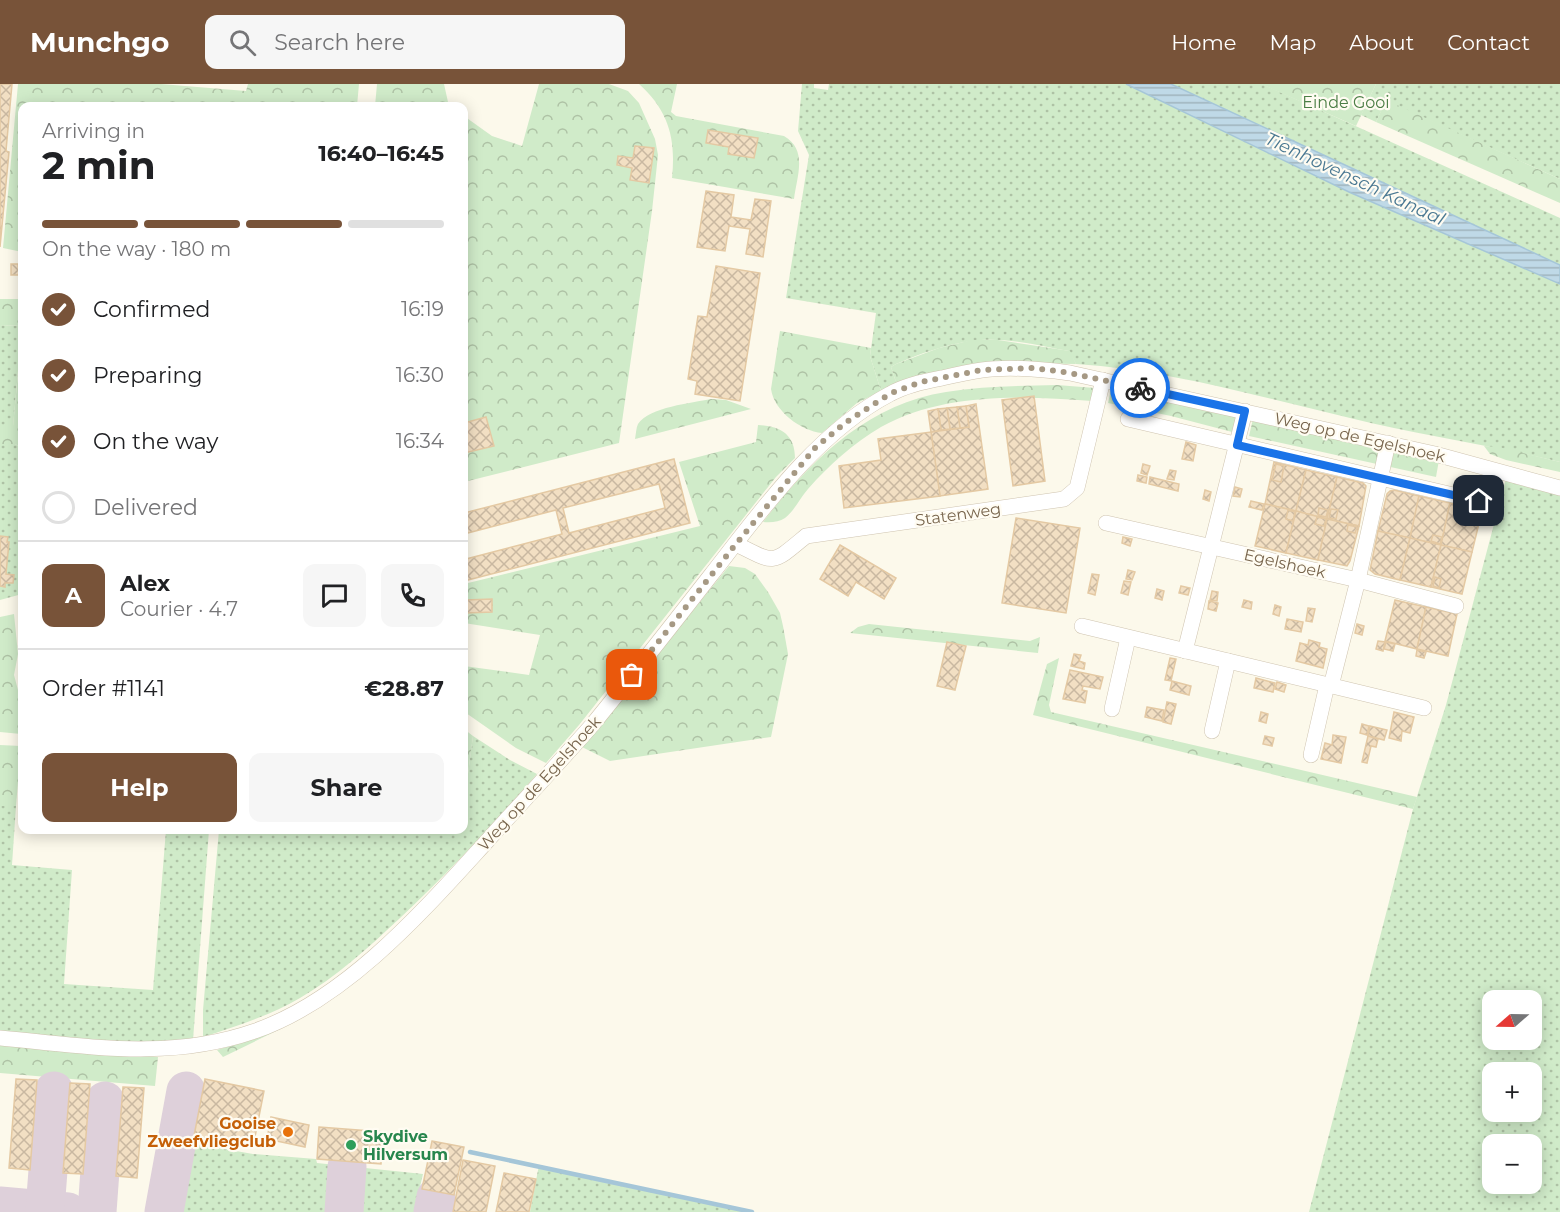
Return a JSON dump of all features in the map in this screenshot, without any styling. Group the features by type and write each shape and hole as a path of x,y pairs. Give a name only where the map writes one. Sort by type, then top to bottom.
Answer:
{"street":[{"name":"Weg op de Egelshoek","path":"0,1038 135,1050 200,1046 257,1030 313,1003 373,957 441,891 592,724 815,448 845,423 891,393 921,382 982,370 1034,368 1103,380 1389,443 1560,488"},
{"name":"Statenweg","path":"736,544 768,560 781,557 806,536 1064,499 1077,488 1103,380"},
{"path":"1185,651 1245,411"},
{"path":"1128,419 1479,501"},
{"path":"1311,755 1358,580 1389,443"},
{"name":"Egelshoek","path":"1106,523 1358,580 1456,606"},
{"path":"1082,626 1424,708"},
{"path":"1112,709 1128,638"},
{"path":"1212,731 1228,661"}],"green space":[{"path":"18,84 161,84 246,91 248,84 359,84 357,102 18,102 18,251 3,248"},
{"path":"377,84 444,84 448,102 375,102"},
{"path":"539,84 609,84 628,91 639,103 655,139 658,155 652,211 619,443 468,481 468,119 492,136 522,146"},
{"path":"639,84 677,84 671,112 676,116 784,136 791,142 799,156 794,199 672,178 673,151 668,126 664,115"},
{"path":"802,84 814,84 814,88 828,90 829,84 1126,84 1349,192 1560,284 1560,462 1376,424 1180,378 1076,364 1069,351 1009,341 962,342 896,364 891,367 897,385 881,391 870,356 876,313 786,298 809,155 798,131"},
{"path":"1171,84 1262,84 1560,218 1560,265"},
{"name":"Einde Gooi","path":"1261,84 1376,84 1356,126"},
{"path":"1376,84 1560,84 1560,179 1386,101 1376,122 1361,115"},
{"path":"1386,100 1560,179 1560,203 1376,122"},
{"path":"0,299 18,299 18,326 0,325"},
{"path":"0,325 18,326 18,371 13,427 0,426"},
{"path":"780,331 871,348 870,356 881,391 857,403 822,433 797,424 777,405 771,389"},
{"path":"972,340 998,340 1070,351 1076,364 1015,363 897,385 891,367 896,364 939,348"},
{"path":"18,373 18,446 0,444 0,426 13,426"},
{"path":"1057,385 1095,388 1092,401 1039,398 984,399 931,407 905,416 881,427 842,455 816,480 785,518 775,522 763,522 781,499 821,457 866,422 891,409 917,399 946,392 988,387"},
{"path":"1111,390 1240,416 1236,433 1108,403"},
{"path":"711,399 726,400 751,409 635,439 638,424 651,413"},
{"path":"1253,419 1439,460 1436,477 1249,436"},
{"path":"758,425 773,427 789,437 795,458 776,477 579,725 546,763 516,748 468,714 468,667 529,675 540,635 468,624 468,583 700,526 679,462 756,442"},
{"path":"0,444 15,444 18,446 18,595 0,600"},
{"path":"1484,446 1498,447 1560,462 1560,472 1506,460 1490,454"},
{"path":"1506,479 1560,492 1560,1212 1309,1212 1413,809 1446,705"},
{"path":"729,566 745,568 755,574 780,613 788,654 771,737 610,761 582,747"},
{"path":"14,614 18,654 14,675 18,690 18,734 0,732 0,617"},
{"path":"869,624 1030,641 1040,637 1038,653 850,633 858,627"},
{"path":"1059,658 1049,705 1051,712 1417,797 1413,809 1033,715 1047,664"},
{"path":"468,732 473,736 468,774"},
{"path":"473,736 537,774 435,884 376,941 339,971 313,990 276,1010 203,1037 203,1010 219,834 468,834 468,774"},
{"path":"0,745 18,746 16,806 0,806"},
{"path":"0,805 16,806 12,865 72,870 64,984 153,990 166,834 209,834 193,1040 134,1044 0,1031"},
{"path":"307,1016 223,1057 217,1050 271,1033"},
{"path":"0,1045 158,1057 155,1086 0,1073"},
{"path":"185,1142 253,1154 316,1159 317,1163 423,1174 414,1212 172,1212"},
{"path":"539,1165 752,1212 530,1212"}],"water":[{"name":"Tienhovensch Kanaal","path":"1126,84 1171,84 1560,265 1560,284 1349,192"}],"building":[{"path":"0,84 12,84 6,151 9,152 0,247"},
{"path":"708,130 758,138 754,158 728,154 729,147 706,143"},
{"path":"635,146 654,148 649,183 630,180 632,168 617,165 618,156 633,158"},
{"path":"706,191 734,195 731,217 751,220 755,199 771,201 763,257 746,254 750,229 729,226 725,251 697,247"},
{"path":"11,264 18,264 18,275 11,275"},
{"path":"716,266 760,273 740,401 695,394 697,381 688,379 698,316 707,317"},
{"path":"1034,396 1045,481 1013,486 1002,400"},
{"path":"976,404 988,489 940,496 931,432 969,427 966,406"},
{"path":"966,406 969,427 960,428 957,407"},
{"path":"957,407 960,428 950,429 947,408"},
{"path":"947,408 950,429 941,430 938,409"},
{"path":"938,409 941,430 931,432 928,411"},
{"path":"486,417 494,446 468,452 468,422"},
{"path":"931,432 940,496 844,508 839,466 881,460 878,439"},
{"path":"1186,442 1196,445 1193,461 1182,459"},
{"path":"674,459 690,523 468,580 468,558 562,534 556,510 468,533 468,512","holes":["659,484 665,508 569,533 563,508"]},
{"path":"1274,462 1306,470 1296,511 1265,504"},
{"path":"1143,464 1150,466 1147,475 1141,473"},
{"path":"1276,464 1284,466 1281,482 1272,480"},
{"path":"1170,470 1176,471 1174,480 1167,479"},
{"path":"1306,470 1337,477 1327,519 1296,511"},
{"path":"1138,475 1147,477 1146,483 1137,481"},
{"path":"1150,477 1179,484 1178,491 1149,484"},
{"path":"1337,477 1363,483 1366,486 1359,526 1327,519"},
{"path":"1235,487 1242,489 1240,497 1233,496"},
{"path":"1205,490 1211,492 1209,501 1203,499"},
{"path":"1394,490 1419,496 1410,538 1378,531 1387,494"},
{"path":"1419,496 1450,503 1441,545 1410,538"},
{"path":"1251,501 1264,504 1262,510 1249,507"},
{"path":"1450,503 1482,511 1472,552 1441,545"},
{"path":"1265,504 1296,511 1286,553 1255,546"},
{"path":"1319,508 1328,510 1326,517 1318,515"},
{"path":"1331,509 1338,510 1336,519 1329,518"},
{"path":"1288,510 1295,512 1293,521 1286,519"},
{"path":"1296,511 1327,519 1318,560 1286,553"},
{"path":"1317,517 1326,519 1324,526 1315,524"},
{"path":"1016,518 1080,528 1066,613 1002,603"},
{"path":"1327,519 1359,526 1347,566 1318,560"},
{"path":"1348,525 1357,527 1355,533 1347,531"},
{"path":"1378,531 1410,538 1400,580 1375,574 1370,570"},
{"path":"1433,535 1442,537 1440,544 1431,541"},
{"path":"0,536 8,537 7,542 9,542 6,574 14,575 13,583 5,583 5,587 0,586"},
{"path":"1123,537 1132,539 1130,546 1122,543"},
{"path":"1410,538 1441,545 1431,587 1400,580"},
{"path":"840,545 896,578 884,599 856,582 848,596 820,579"},
{"path":"1441,545 1472,552 1462,594 1431,587"},
{"path":"1128,570 1135,572 1132,580 1126,579"},
{"path":"1092,574 1099,575 1095,595 1088,593"},
{"path":"1435,577 1441,579 1439,588 1433,586"},
{"path":"1124,581 1131,582 1128,595 1121,593"},
{"path":"1181,586 1190,588 1188,595 1179,593"},
{"path":"1157,589 1164,591 1162,600 1155,598"},
{"path":"1212,591 1218,592 1217,601 1210,600"},
{"path":"492,599 492,612 468,613 468,600"},
{"path":"1244,600 1252,602 1251,609 1242,607"},
{"path":"1395,600 1426,607 1417,649 1385,641"},
{"path":"1209,601 1218,603 1216,611 1208,609"},
{"path":"1275,605 1281,607 1279,616 1273,614"},
{"path":"1426,607 1457,614 1448,656 1417,649"},
{"path":"1308,608 1315,609 1312,622 1306,621"},
{"path":"1287,619 1303,622 1301,632 1285,629"},
{"path":"1357,624 1364,626 1362,635 1355,633"},
{"path":"1309,640 1320,643 1319,647 1327,649 1323,668 1296,661 1300,643 1308,645"},
{"path":"1378,641 1385,642 1383,651 1376,649"},
{"path":"947,642 966,646 955,690 937,686"},
{"path":"1386,642 1395,644 1393,651 1384,649"},
{"path":"1417,650 1426,652 1424,658 1416,656"},
{"path":"1074,654 1081,655 1079,661 1085,663 1084,669 1071,666"},
{"path":"1170,658 1176,659 1171,681 1165,680"},
{"path":"1070,670 1103,677 1100,689 1083,686 1082,690 1087,691 1085,703 1063,699"},
{"path":"1256,678 1275,683 1273,692 1254,688"},
{"path":"1172,681 1191,686 1189,695 1170,690"},
{"path":"1277,682 1286,685 1284,692 1275,689"},
{"path":"1167,702 1176,704 1171,724 1163,722"},
{"path":"1147,707 1164,710 1162,721 1145,717"},
{"path":"1261,712 1268,714 1266,723 1259,721"},
{"path":"1394,712 1414,717 1410,733 1402,731 1401,741 1389,738"},
{"path":"1362,724 1369,726 1367,735 1360,733"},
{"path":"1370,726 1387,730 1384,740 1368,736"},
{"path":"1333,735 1346,737 1341,763 1321,759 1325,743 1332,745"},
{"path":"1265,736 1274,738 1272,746 1263,744"},
{"path":"1368,736 1378,739 1376,747 1371,746 1367,763 1362,762"},
{"path":"16,1079 37,1080 30,1170 9,1168"},
{"path":"205,1079 264,1091 253,1147 194,1136"},
{"path":"70,1083 90,1084 83,1174 63,1173"},
{"path":"123,1087 144,1088 137,1178 116,1176"},
{"name":"Gooise Zweefvliegclub","path":"271,1117 309,1125 305,1147 267,1139"},
{"path":"319,1127 388,1134 388,1143 383,1143 381,1164 317,1159"},
{"path":"432,1141 464,1147 454,1195 422,1189"},
{"path":"463,1160 495,1166 486,1212 453,1212"},
{"path":"504,1173 536,1179 529,1212 496,1212"}],"waterway":[{"path":"470,1152 752,1212"}],"taxiway":[{"path":"45,1210 54,1091"},
{"path":"164,1212 186,1091"},
{"path":"97,1212 105,1101"},
{"path":"344,1212 347,1167"},
{"path":"433,1212 436,1197"},
{"path":"0,1206 68,1212"}],"way so far":[{"path":"632,675 815,448 845,423 891,393 921,382 982,370 1034,368 1140,388"}],"place":[{"name":"Gooise Zweefvliegclub","path":"288,1132"},
{"name":"Skydive Hilversum","path":"351,1145"}],"route":[{"path":"1140,388 1245,411 1237,445 1479,501"}]}
